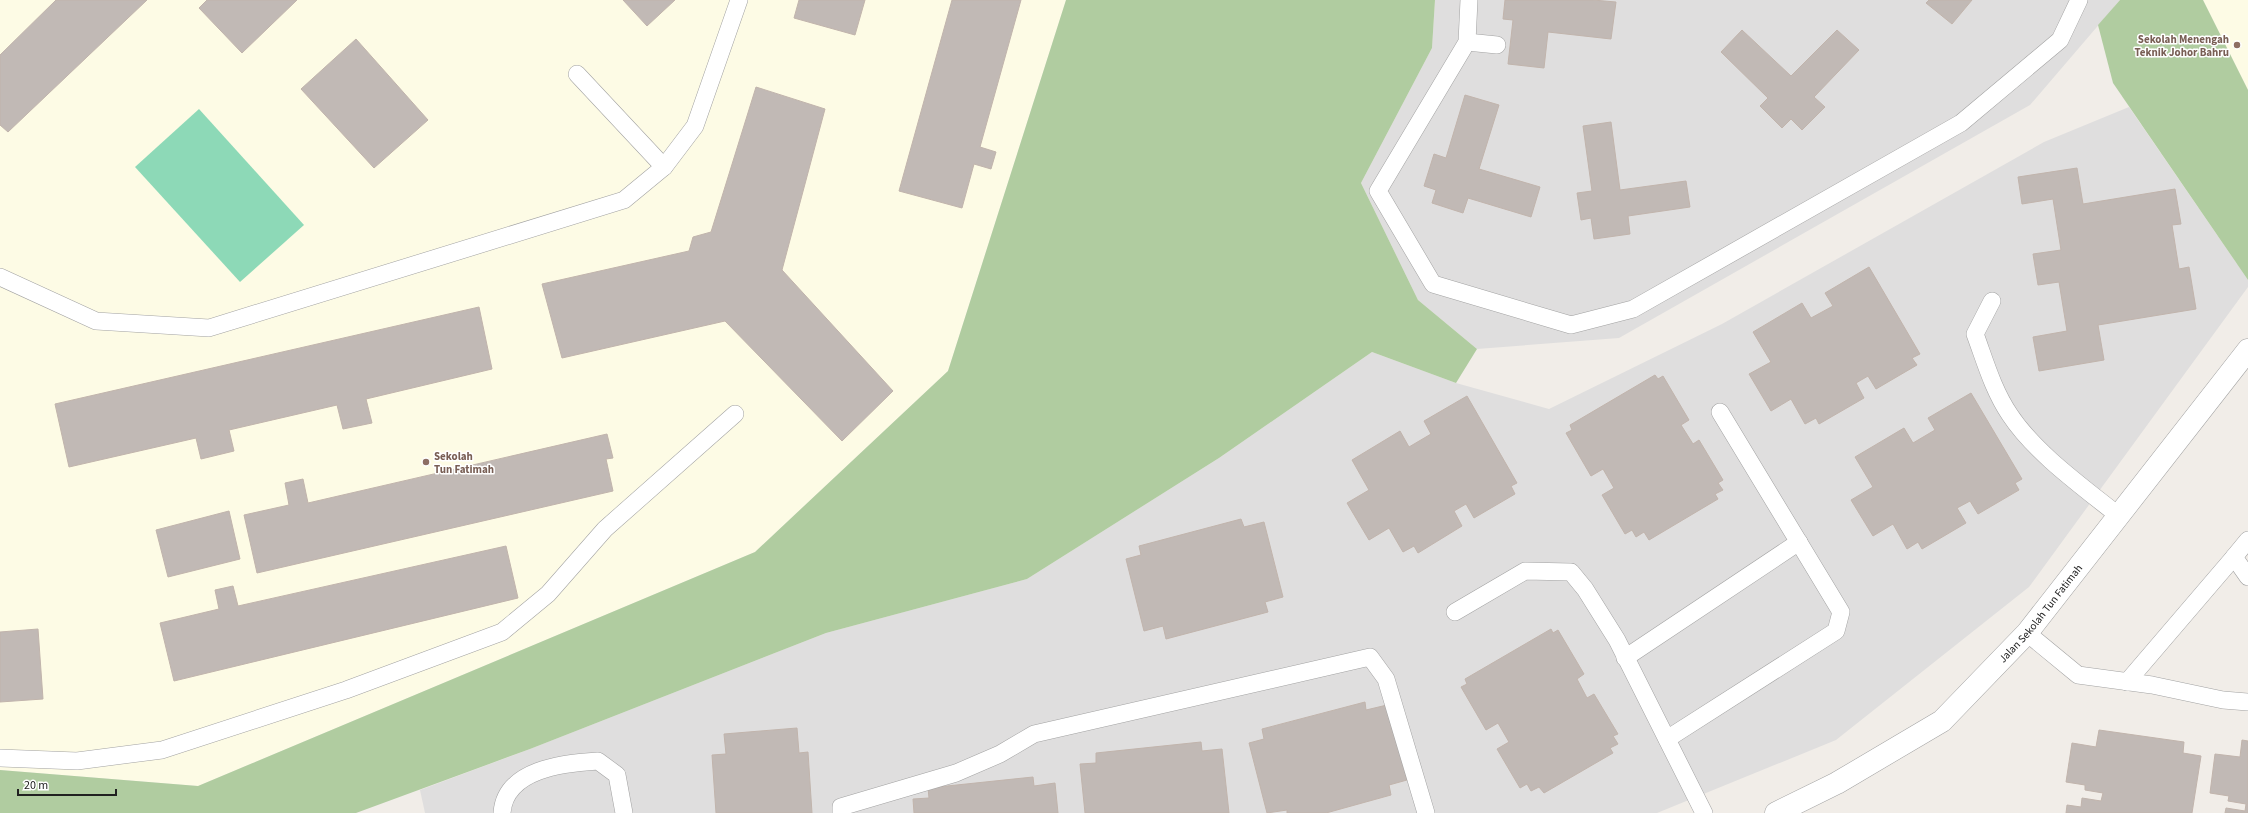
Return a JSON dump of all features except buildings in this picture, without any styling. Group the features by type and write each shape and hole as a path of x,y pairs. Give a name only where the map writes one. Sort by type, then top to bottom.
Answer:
{"street":[{"name":"Jalan Sekolah Tun Fatimah","path":"1776,813 1837,783 1942,721 2027,633 2248,350"}],"lane":[{"path":"0,277 96,321 209,328 624,200 664,167 695,126 739,0"},
{"path":"1469,0 1467,42 1378,191 1433,284 1571,325 1633,309 1961,123 2060,40 2079,0"},
{"path":"1467,42 1497,45"},
{"path":"577,74 664,167"},
{"path":"1992,301 1975,334 1995,388 2010,415 2050,460 2119,516"},
{"path":"1667,739 1836,631 1841,612 1720,412"},
{"path":"0,758 77,761 162,750 346,690 502,632 548,594 605,529 735,414"},
{"path":"2127,682 2248,540"},
{"path":"1625,658 1799,542"},
{"path":"2234,557 2248,577"},
{"path":"1455,612 1525,571 1571,572 1585,589 1617,640 1704,813"},
{"path":"2027,633 2078,675 2127,682 2223,700 2248,702"},
{"path":"841,813 840,807 956,773 1000,754 1034,734 1370,657 1386,680 1426,813"},
{"path":"502,813 502,804 518,782 551,766 598,761 618,775 624,813"}],"shaded area":[{"name":"Sekolah Tun Fatimah","path":"0,0 1066,0 948,371 755,552 198,786 0,770"},
{"path":"1435,0 2120,0 2030,105 1619,338 1477,349 1418,300 1361,183 1432,48"},
{"name":"Sekolah Menengah Teknik Johor Bahru","path":"2203,0 2248,0 2248,90"},
{"path":"2129,107 2248,280 2248,287 2029,587 1836,740 1657,813 425,813 420,790 530,749 826,633 1027,579 1219,458 1372,352 1456,383 1549,409 1722,324 2044,142"}],"green space":[{"path":"1066,0 1435,0 1432,48 1361,183 1418,300 1477,349 1456,383 1372,352 1219,458 1027,579 826,633 530,749 356,813 0,813 0,770 198,786 755,552 948,371"},
{"path":"2120,0 2203,0 2248,90 2248,280 2113,83 2098,25"},
{"path":"199,109 304,225 240,282 135,167"}],"place":[{"name":"Sekolah Menengah Teknik Johor Bahru","path":"2237,45"},
{"name":"Sekolah Tun Fatimah","path":"426,462"}]}
